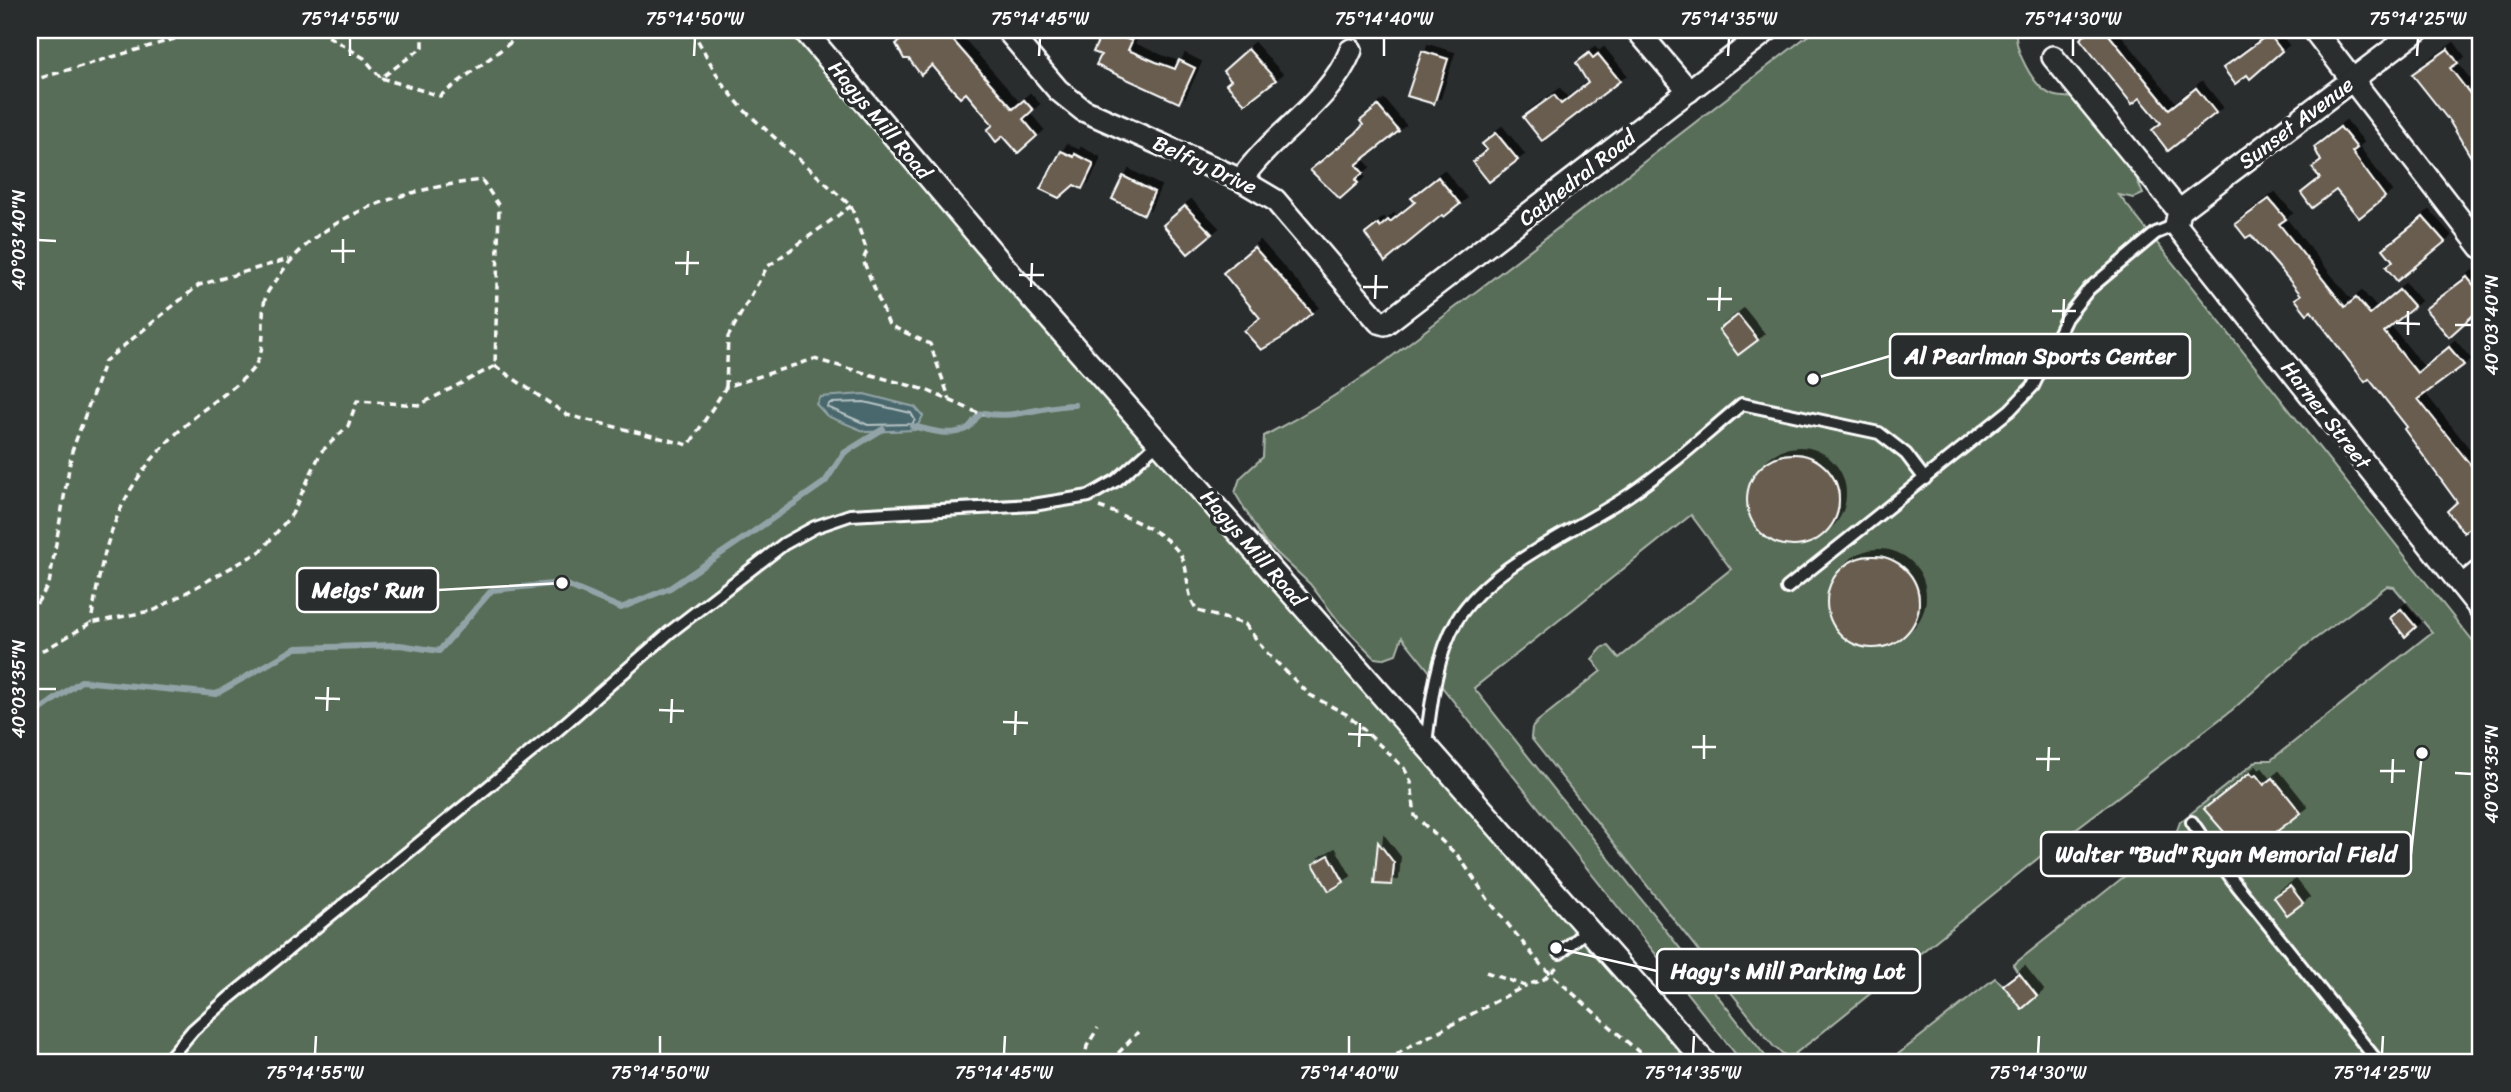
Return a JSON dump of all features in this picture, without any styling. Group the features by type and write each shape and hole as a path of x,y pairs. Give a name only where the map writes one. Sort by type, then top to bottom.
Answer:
{"street":[{"name":"Hagys Mill Road","path":"804,30 1020,285 1705,1062"},
{"name":"Belfry Drive","path":"1007,30 1058,90 1083,110 1264,192 1283,208 1379,322 1385,324"},
{"path":"1637,30 1689,91"},
{"name":"Cathedral Road","path":"1385,324 1768,30"},
{"path":"2314,30 2481,247"},
{"name":"Sunset Avenue","path":"2177,218 2418,30"},
{"path":"1241,180 1261,153 1328,90 1351,50"},
{"name":"Harner Street","path":"2053,57 2481,610"},
{"path":"2462,586 2481,570"}],"lane":[{"path":"1787,588 2022,398 2043,369 2067,318 2089,289 2155,233 2177,218"},
{"path":"1426,744 1441,663 1449,638 1470,603 1544,544 1630,495 1742,404 1879,433 1906,454 1925,479"},
{"path":"166,1062 193,1030 269,964 552,735 670,632 784,544 816,527 850,515 1033,505 1089,496 1117,480 1160,441"},
{"path":"2192,821 2231,878 2378,1062"},
{"path":"1563,956 1588,929"}],"path":[{"path":"30,81 205,30"},
{"path":"318,30 364,58 381,78 440,96 527,30"},
{"path":"381,78 423,47 424,30"},
{"path":"692,30 721,82 744,110 851,206 867,251 863,260 889,325 930,344 950,400"},
{"path":"91,623 103,554 119,510 152,455 251,371 265,338 266,296 290,259 341,219 440,184 482,180 499,206 495,366"},
{"path":"495,366 567,415 689,445 726,387 728,337 767,267 851,206"},
{"path":"30,614 49,584 72,451 105,360 198,285 290,259"},
{"path":"726,387 814,359 926,390 983,415"},
{"path":"30,653 46,649 91,623 155,610 261,551 292,514 321,452 348,426 357,401 419,405 495,366"},
{"path":"1074,499 1126,516 1158,536 1180,555 1187,594 1198,611 1245,624 1265,651 1310,695 1346,715 1404,768 1411,782 1415,816 1460,858 1489,901 1550,974 1650,1062"},
{"path":"1387,1062 1403,1050 1525,986 1545,979 1563,956"},
{"path":"1486,972 1525,986"},
{"path":"1084,1062 1087,1046 1098,1028"},
{"path":"1110,1062 1138,1032"}],"green space":[{"path":"30,30 794,30 1693,1062 30,1062"},
{"path":"1815,30 2016,30 2021,56 2037,83 2053,95 2073,98 2134,172 2143,194 2134,198 2119,195 2481,652 2481,1062 1888,1062 1995,978 2003,985 2018,973 2013,965 2175,836 2180,822 2258,760 2271,760 2432,632 2394,587 2387,586 2304,647 2232,710 2052,847 1813,1040 1793,1055 1786,1056 1774,1047 1531,738 1532,728 1537,722 1601,671 1592,659 1603,647 1609,646 1619,658 1731,569 1691,515 1474,688 1770,1062 1742,1062 1402,637 1396,654 1382,659 1375,658 1340,623 1310,584 1264,541 1235,493 1240,478 1263,457 1264,436 1324,402 1382,364"}],"water":[{"path":"864,394 915,407 923,416 915,430 866,432 827,416 816,404 820,397"}],"building":[{"path":"912,30 944,30 1013,109 1024,100 1033,110 1023,119 1037,136 1018,153 1003,136 996,142 987,130 993,125 966,93 960,98 932,65 921,75 909,59 904,59 896,44"},
{"path":"1103,30 1132,41 1128,50 1156,62 1175,69 1179,60 1195,68 1179,103 1096,65 1101,55 1093,52"},
{"path":"2091,30 2105,30 2169,109 2196,88 2216,113 2168,151 2152,130 2161,123 2140,98 2132,104 2080,39"},
{"path":"2269,34 2282,51 2250,79 2247,75 2235,84 2223,68"},
{"path":"1248,49 1276,80 1245,104 1226,84 1231,80 1223,71"},
{"path":"2448,49 2458,63 2450,68 2481,108 2481,149 2471,157 2450,122 2412,74"},
{"path":"1422,51 1448,59 1434,104 1407,96"},
{"path":"1589,53 1593,58 1598,54 1620,81 1542,141 1523,117 1554,95 1561,104 1588,83 1576,63"},
{"path":"1378,106 1399,131 1356,165 1363,173 1355,180 1358,183 1340,199 1310,170 1356,133 1363,125 1360,121"},
{"path":"2340,127 2357,148 2352,152 2385,197 2359,218 2336,190 2312,208 2301,193 2320,178 2312,168 2321,161 2314,147"},
{"path":"1496,133 1518,160 1489,182 1473,162 1487,150 1482,144"},
{"path":"1061,151 1074,157 1075,154 1093,163 1093,166 1082,189 1074,185 1059,198 1040,189"},
{"path":"1123,176 1154,192 1144,215 1112,199"},
{"path":"1438,177 1460,204 1444,217 1442,215 1385,262 1365,234 1378,224 1380,227 1388,220 1390,222 1415,202 1411,198"},
{"path":"2269,199 2286,219 2279,224 2345,307 2356,298 2370,314 2399,290 2414,307 2384,332 2417,373 2449,347 2464,365 2418,399 2481,478 2481,516 2464,533 2447,511 2457,502 2404,429 2407,427 2369,379 2365,382 2311,311 2307,314 2295,299 2301,295 2281,270 2251,235 2246,238 2235,224"},
{"path":"1185,206 1212,234 1188,254 1163,225"},
{"path":"2423,217 2445,242 2397,281 2386,267 2393,261 2383,249"},
{"path":"1254,247 1312,313 1282,338 1261,350 1244,331 1260,318 1223,273"},
{"path":"2467,277 2481,294 2481,308 2449,337 2425,309"},
{"path":"1738,315 1758,340 1738,355 1719,330"},
{"path":"1793,454 1811,457 1826,467 1836,482 1839,500 1836,518 1826,533 1811,543 1793,546 1775,543 1760,533 1750,518 1747,500 1750,482 1760,467 1775,457"},
{"path":"1864,556 1882,556 1899,563 1912,576 1919,593 1919,611 1912,628 1899,641 1882,648 1864,648 1847,641 1834,628 1827,611 1827,593 1834,576 1847,563"},
{"path":"2401,609 2416,627 2405,637 2390,618"},
{"path":"2250,773 2253,777 2256,775 2264,785 2273,778 2301,813 2245,856 2204,809"},
{"path":"1378,842 1394,863 1392,885 1374,884"},
{"path":"1329,855 1344,882 1329,891 1313,864"},
{"path":"2290,886 2303,903 2287,915 2274,897"},
{"path":"2019,973 2037,996 2022,1009 2003,985"}],"waterway":[{"path":"912,426 954,432 968,428 984,413 1006,415 1075,405"},
{"path":"30,717 81,681 216,694 296,648 400,645 439,651 492,590 562,583 621,608 670,588 750,534 825,482 844,453 883,429"}],"place":[{"name":"Al Pearlman Sports Center","path":"1813,379"},
{"name":"Meigs' Run","path":"562,583"},
{"name":"Walter \"Bud\" Ryan Memorial Field","path":"2422,753"},
{"name":"Hagy's Mill Parking Lot","path":"1556,948"}]}
